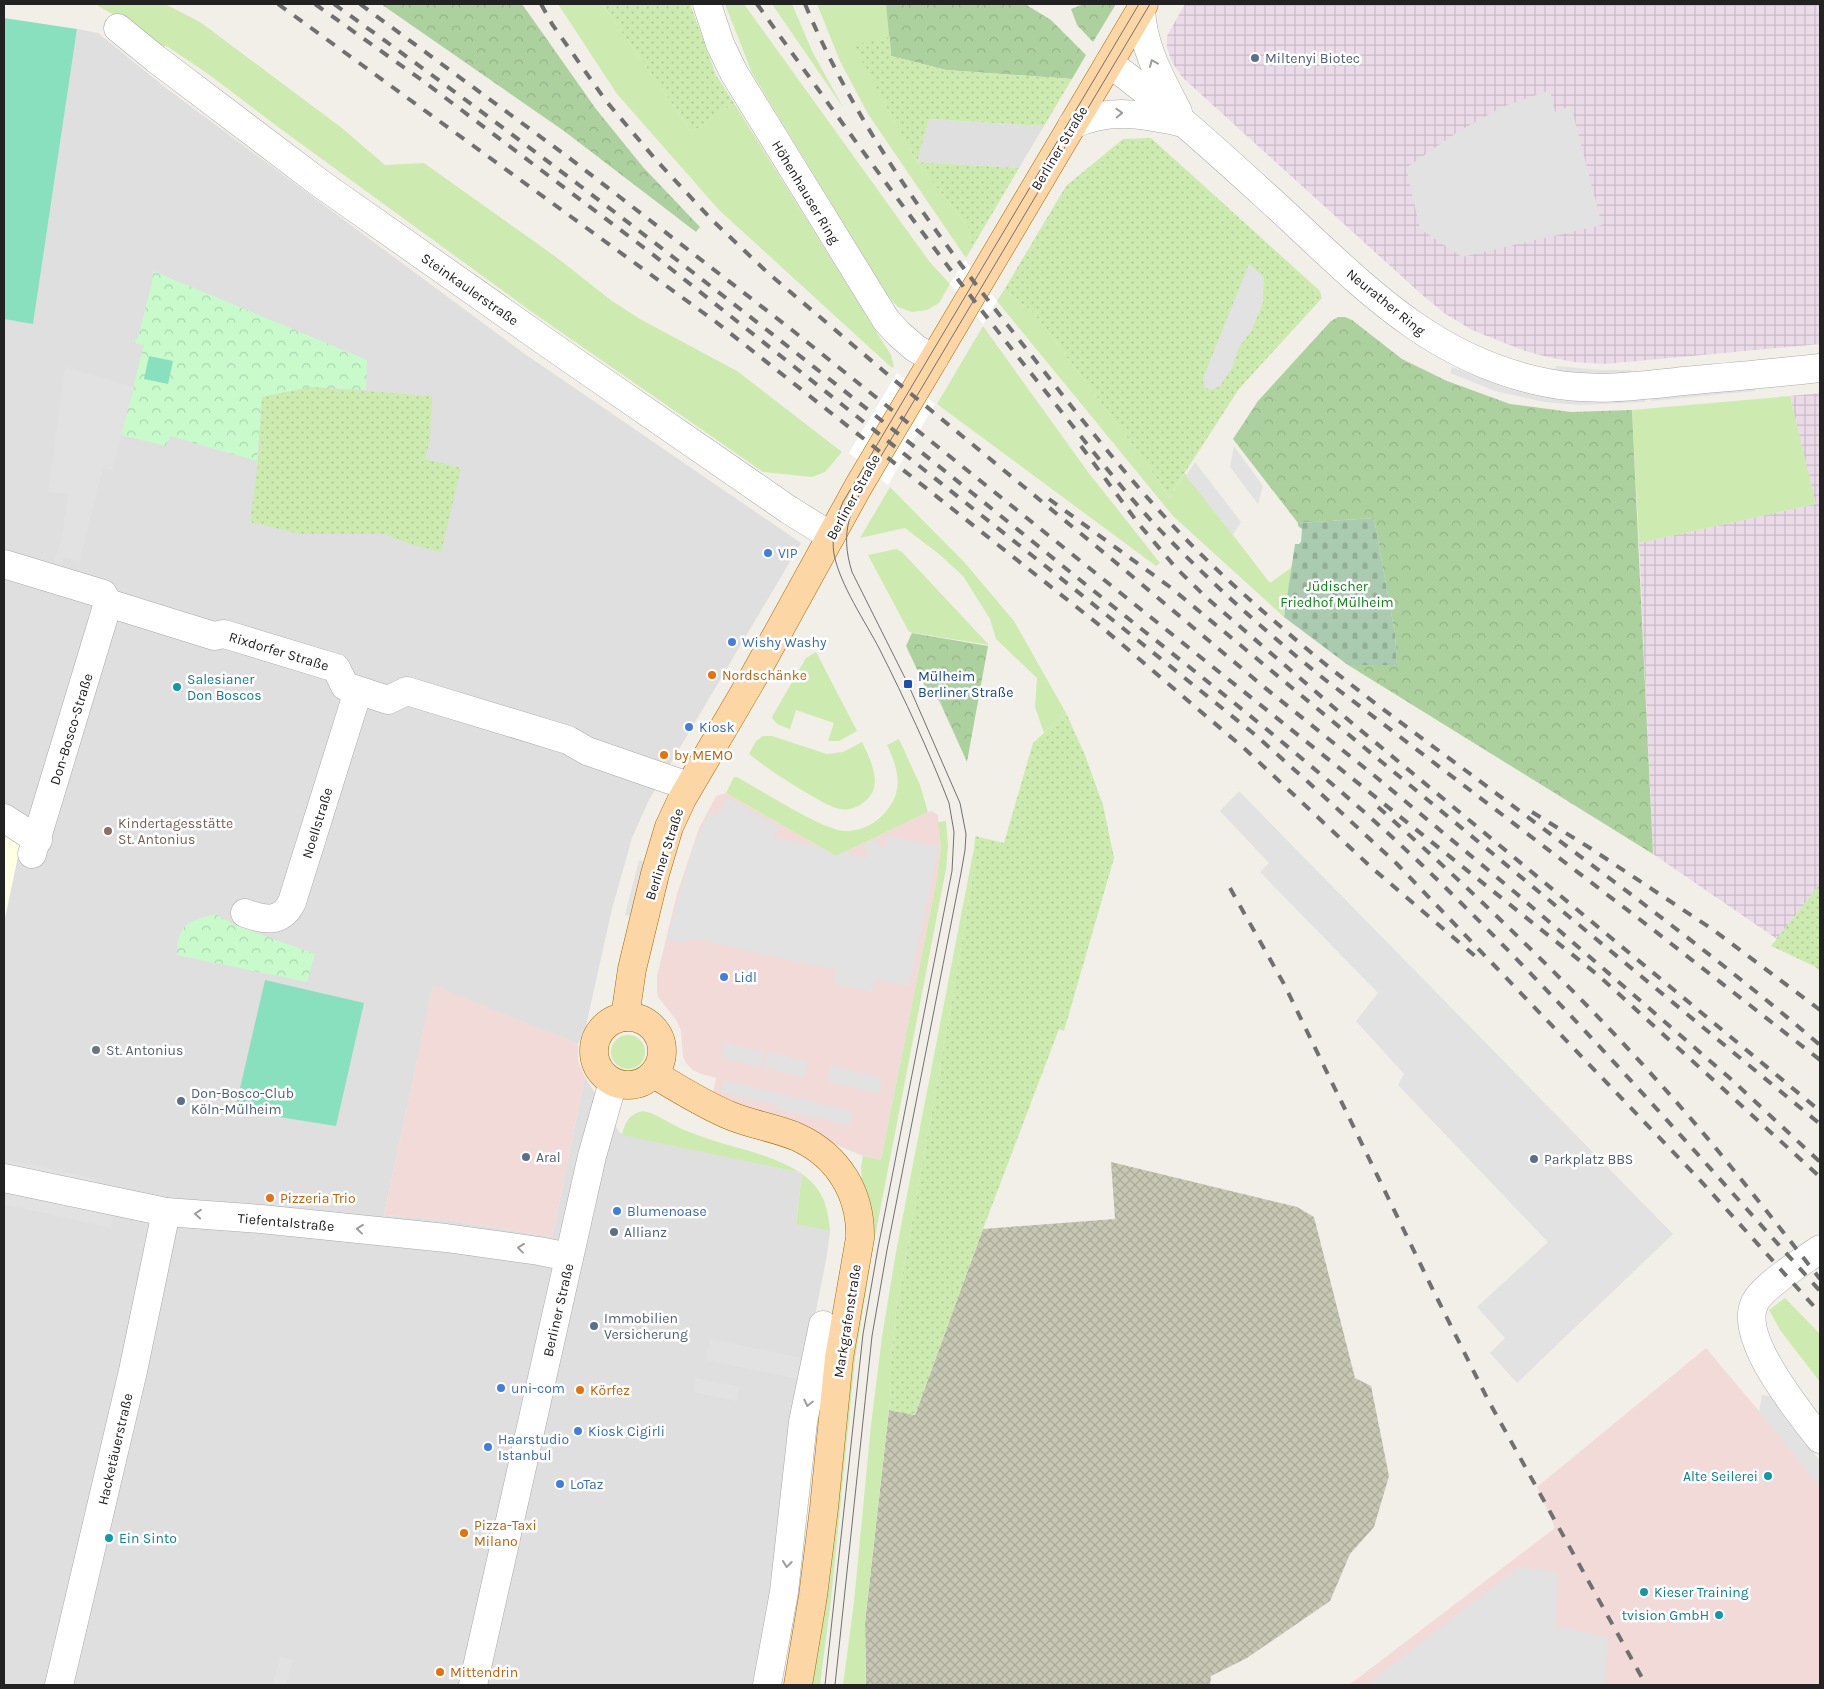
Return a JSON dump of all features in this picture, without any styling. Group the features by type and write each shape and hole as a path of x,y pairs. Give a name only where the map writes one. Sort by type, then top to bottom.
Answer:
{"main road":[{"name":"Berliner Straße","path":"625,1017 630,978 655,874 669,827 688,786 754,676 858,487 1142,7"},
{"path":"625,1017 645,1021 653,1027 659,1035 662,1045 660,1065 654,1074 645,1081 635,1085 624,1085 613,1082 605,1077 595,1062 594,1053 595,1042 603,1028 616,1019 625,1017"},
{"name":"Markgrafenstraße","path":"654,1074 710,1107 734,1117 796,1137 813,1146 828,1157 841,1172 858,1206 860,1238 840,1358 818,1557 798,1685"}],"street":[{"name":"Höhenhauser Ring","path":"707,4 720,44 734,73 886,320 915,348 934,359"},
{"path":"1142,7 1145,36 1150,55 1183,122"},
{"name":"Steinkaulerstraße","path":"118,28 321,184 586,370 789,510 831,536"},
{"name":"Neurather Ring","path":"1109,63 1183,122 1400,317 1434,340 1470,359 1509,373 1549,384 1590,388 1632,386 1820,368"},
{"path":"1072,125 1091,117 1114,113 1143,114 1183,122"},
{"name":"Rixdorfer Straße","path":"4,564 103,594 108,602 214,636 224,634 336,668 345,686 388,700 408,691 568,740 587,751 688,786"},
{"name":"Don-Bosco-Straße","path":"4,818 35,847 108,602"},
{"name":"Noellstraße","path":"245,913 258,918 270,919 280,916 288,910 358,690"},
{"name":"Berliner Straße","path":"473,1685 592,1156 613,1082"},
{"name":"Tiefentalstraße","path":"4,1178 166,1212 271,1220 437,1237 539,1250 569,1257"},
{"name":"Hacketäuerstraße","path":"60,1685 133,1371 166,1212"},
{"path":"1820,1249 1770,1286 1756,1299 1751,1314 1752,1330 1769,1369 1820,1439"},
{"name":"Markgrafenstraße","path":"767,1685 784,1592 803,1422 823,1325"}],"shaded area":[{"path":"1185,4 1820,4 1820,344 1605,364 1574,362 1548,357 1525,351 1472,330 1444,313 1419,292 1183,78 1172,62 1167,48 1167,36"},
{"path":"77,29 98,33 166,88 522,352 801,543 649,800 632,838 612,909 585,1030 578,1044 433,986 384,1215 455,1221 552,1237 585,1077 620,1133 802,1173 796,1223 830,1231 811,1336 767,1685 4,1685 4,319 33,323"},
{"path":"1550,90 1555,112 1571,106 1602,225 1462,257 1420,229 1406,168 1456,133 1502,107"},
{"path":"929,119 1044,126 1019,168 917,162"},
{"path":"1249,264 1264,277 1263,302 1252,330 1239,347 1232,368 1220,386 1212,390 1204,387 1203,378"},
{"path":"1556,366 1600,370 1631,370 1631,376 1555,372"},
{"path":"65,367 134,387 112,470 103,468 79,562 64,557 62,564 54,561 62,537 68,494 48,492"},
{"path":"1452,367 1495,383 1546,395 1645,396 1645,402 1580,405 1545,402 1495,391 1450,373"},
{"path":"1755,385 1756,391 1651,401 1651,395"},
{"path":"1820,393 1820,884 1777,939 1653,854 1639,543 1815,504 1790,396"},
{"path":"1234,446 1263,486 1258,504 1230,467"},
{"path":"1195,462 1241,522 1233,535 1186,476"},
{"name":"Parkplatz BBS","path":"1239,791 1673,1234 1517,1383 1490,1353 1505,1338 1477,1307 1548,1242 1398,1085 1404,1074 1356,1021 1378,993 1260,872 1269,863 1220,811"},
{"path":"726,793 836,856 928,812 932,811 938,815 941,847 937,878 881,1160 863,1156 834,1144 821,1134 793,1122 738,1106 713,1092 716,1078 693,1070 686,1063 683,1056 681,1031 677,1021 658,997 657,976 677,894 699,828 716,796"},
{"path":"727,797 779,827 773,837 822,848 836,856 843,852 866,858 868,857 863,845 877,839 881,848 884,847 889,836 939,847 909,986 875,979 872,992 833,983 835,970 697,939 680,942 667,939 693,848 709,812 717,816"},
{"path":"4,826 22,837 4,923"},
{"path":"639,860 645,862 632,917 625,915"},
{"path":"433,985 578,1044 578,1061 585,1077 552,1237 455,1221 384,1215"},
{"path":"725,1043 764,1052 761,1067 721,1058"},
{"path":"768,1052 807,1061 804,1077 764,1068"},
{"path":"831,1066 882,1078 879,1093 828,1082"},
{"path":"723,1080 852,1111 849,1125 777,1109 778,1105 720,1092"},
{"path":"4,1159 97,1179 94,1188 4,1168"},
{"path":"1111,1162 1297,1207 1314,1217 1355,1378 1371,1386 1389,1476 1374,1527 1350,1554 1330,1601 1247,1658 1211,1676 1210,1685 866,1685 865,1622 889,1410 915,1415 983,1229 1115,1219"},
{"path":"4,1187 114,1213 111,1228 4,1204"},
{"path":"710,1339 802,1358 798,1379 706,1360"},
{"path":"1706,1348 1820,1484 1820,1685 1349,1685 1555,1528 1537,1487"},
{"path":"696,1378 740,1387 737,1401 693,1392"},
{"path":"1762,1395 1770,1396 1820,1461 1820,1487 1759,1412"},
{"path":"1519,1567 1557,1572 1556,1627 1608,1637 1605,1685 1366,1685"},
{"path":"280,1657 292,1660 286,1685 273,1685"}],"green space":[{"path":"95,4 165,4 200,22 342,128 385,165 424,163 556,257 612,301 640,319 737,371 842,452 825,472 812,477 763,472 532,312 211,76 168,47 153,43 131,25"},
{"path":"381,4 522,4 596,109 643,167 700,227 696,232 564,131"},
{"path":"558,4 602,4 692,132 734,103 891,355 894,366 892,368 719,210 617,94"},
{"path":"602,4 690,4 716,75 734,103 692,132"},
{"path":"725,4 744,4 929,261 950,284 939,303 927,310 912,312 898,307 887,295 752,73"},
{"path":"772,4 792,4 812,51 844,109"},
{"path":"817,4 888,4 890,37 854,46 917,162 968,227 971,239 966,258 868,114 840,61"},
{"path":"886,4 1025,4 1051,20 1086,55 1072,79 946,70 891,56"},
{"path":"1084,4 1116,4 1093,42 1077,25 1071,9"},
{"path":"4,18 77,29 33,324 4,319"},
{"path":"890,37 891,56 946,70 1072,79 1044,126 929,119 917,162 853,45"},
{"path":"1151,138 1320,291 1322,298 1239,389 1169,497 1144,460 1034,313 1004,290 1066,186 1123,139"},
{"path":"917,162 1019,168 966,258 971,239 968,227"},
{"path":"153,271 367,360 366,390 311,387 262,397 257,461 170,436 166,446 121,435 144,345 134,343 138,337 152,283"},
{"path":"1004,290 1034,313 1144,460 1169,497 1185,473 1270,583 1292,567 1284,617 1173,516 997,301"},
{"path":"1338,317 1352,320 1402,359 1447,381 1510,404 1571,412 1632,410 1653,854 1348,665 1397,665 1395,634 1374,518 1298,523 1233,439 1258,401 1331,321"},
{"path":"983,326 1088,472 1160,563 1156,566 937,404"},
{"path":"149,356 173,361 168,384 144,379"},
{"path":"311,387 432,396 430,440 425,459 461,468 441,552 413,545 384,534 300,534 250,522 258,463 262,397"},
{"path":"1790,396 1816,504 1639,543 1632,410"},
{"path":"890,487 965,563 1014,621 1066,713 1044,733 1035,707 1037,678 996,639 990,619 963,576 939,554 905,528 860,538"},
{"name":"Jüdischer Friedhof Mülheim","path":"1374,518 1395,634 1397,665 1348,665 1284,617 1295,544 1301,542 1302,529 1298,526 1298,523"},
{"path":"896,549 902,552 989,645 909,632 868,555"},
{"path":"912,633 988,646 967,762 939,700 930,697 906,646"},
{"path":"816,652 857,731 839,741 828,741 834,723 796,710 790,729 777,724 772,717 806,658"},
{"path":"1066,713 1085,755 1103,805 1114,858 1064,1031 1059,1029 915,1415 889,1410 891,1388 889,1381 896,1311 955,983 973,873 975,836 1004,843 1033,743"},
{"path":"763,736 772,736 827,754 843,752 862,742 875,776 875,783 870,796 853,808 840,809 826,804 780,776 749,754 756,741"},
{"path":"899,739 920,785 928,812 836,856 726,793 734,777 737,777 823,825 853,831 876,821 894,799 898,783 896,767 887,745"},
{"path":"946,821 948,846 946,869 873,1247 855,1360 831,1599 820,1685 807,1685 862,1184 861,1167 863,1156 881,1160 937,878 941,847 938,822"},
{"path":"975,843 973,873 955,983 896,1311 889,1381 891,1388 889,1410 865,1622 866,1685 843,1685 854,1602 871,1425 882,1337 896,1252"},
{"path":"1820,884 1820,971 1814,966 1771,946"},
{"path":"215,914 235,925 315,954 307,982 177,955 182,930 191,922"},
{"path":"265,980 364,1003 336,1126 235,1110"},
{"path":"628,1035 640,1040 645,1052 640,1064 628,1069 616,1064 611,1052 616,1040"},
{"path":"643,1111 703,1137 772,1158 799,1172 622,1135 628,1119 634,1114"},
{"path":"802,1174 816,1187 824,1201 830,1231 796,1224"},
{"path":"1785,1298 1820,1334 1820,1382 1780,1330 1769,1310"}],"pier":[{"path":"965,260 997,301 983,324 950,284"},
{"path":"897,373 935,404 888,485 849,453"}],"tram line":[{"path":"825,1685 863,1334 878,1248 952,871 954,832 949,803 925,745 880,650 854,603 837,566 833,541 835,527 843,502 1139,4"},
{"path":"835,1685 872,1336 887,1250 961,873 966,834 960,803 908,684 852,572 847,544 849,520 871,473 1150,4"}],"railway":[{"path":"278,4 716,322 1098,624 1246,750 1372,868 1482,962"},
{"path":"315,4 423,81 651,253 1253,733 1397,864 1699,1179 1820,1313"},
{"path":"334,4 516,137 784,343 1238,706 1331,783 1421,864 1525,967 1625,1074 1820,1291"},
{"path":"360,4 568,157 792,330 1599,976 1820,1177"},
{"path":"541,4 552,24 606,101 656,160 712,220 768,273 1264,687 1517,894 1732,1080 1820,1162"},
{"path":"757,4 962,285 1110,473 1142,511 1199,569 1284,646 1328,682 1651,928 1820,1060"},
{"path":"805,4 826,51 850,97 904,185 964,269 1094,435 1178,532 1240,591 1332,670 1691,940 1820,1045"},
{"path":"1081,446 1138,523 1176,568 1208,599 1352,723 1820,1111"},
{"path":"1049,499 1170,587 1820,1124"},
{"path":"1378,807 1466,887 1595,1013 1676,1101 1820,1279"},
{"path":"1532,812 1712,929 1820,1010"},
{"path":"1230,888 1284,984 1487,1398 1646,1685"}],"place":[{"name":"Miltenyi Biotec","path":"1255,58"},
{"name":"VIP","path":"768,553"},
{"name":"Wishy Washy","path":"732,642"},
{"name":"Nordschänke","path":"712,675"},
{"name":"Mülheim Berliner Straße","path":"908,684"},
{"name":"Salesianer Don Boscos","path":"177,687"},
{"name":"Kiosk","path":"689,727"},
{"name":"by MEMO","path":"664,755"},
{"name":"Kindertagesstätte St. Antonius","path":"108,831"},
{"name":"Lidl","path":"724,977"},
{"name":"St. Antonius","path":"96,1050"},
{"name":"Don-Bosco-Club Köln-Mülheim","path":"181,1101"},
{"name":"Aral","path":"526,1157"},
{"name":"Parkplatz BBS","path":"1534,1159"},
{"name":"Pizzeria Trio","path":"270,1198"},
{"name":"Blumenoase","path":"617,1211"},
{"name":"Allianz","path":"614,1232"},
{"name":"Immobilien Versicherung","path":"594,1326"},
{"name":"uni-com","path":"501,1388"},
{"name":"Körfez","path":"580,1390"},
{"name":"Kiosk Cigirli","path":"578,1431"},
{"name":"Haarstudio Istanbul","path":"488,1447"},
{"name":"Alte Seilerei","path":"1768,1476"},
{"name":"LoTaz","path":"560,1484"},
{"name":"Pizza-Taxi Milano","path":"464,1533"},
{"name":"Ein Sinto","path":"109,1538"},
{"name":"Kieser Training","path":"1644,1592"},
{"name":"tvision GmbH","path":"1719,1615"},
{"name":"Mittendrin","path":"440,1672"}]}
